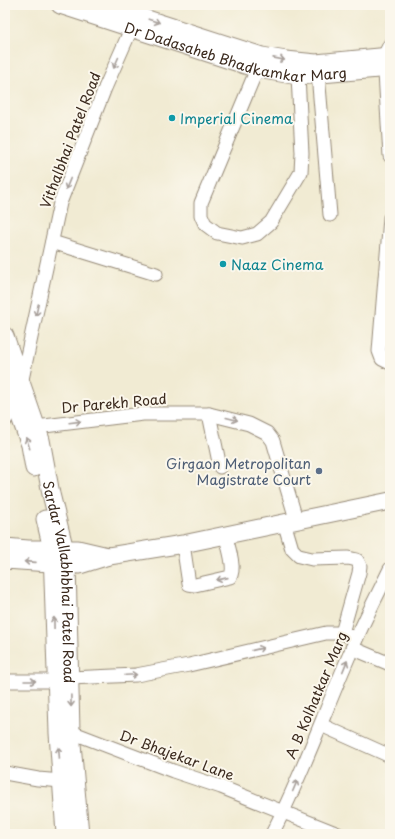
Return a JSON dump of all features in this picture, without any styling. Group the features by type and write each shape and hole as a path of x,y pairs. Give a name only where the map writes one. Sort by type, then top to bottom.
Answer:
{"main road":[{"name":"Dr Dadasaheb Bhadkamkar Marg","path":"60,5 136,16 257,69 298,76 318,74 388,59"},
{"name":"Dr Dadasaheb Bhadkamkar Marg","path":"104,5 262,56 316,63 388,59"},
{"name":"Sardar Vallabhbhai Patel Road","path":"5,336 41,440 51,494 59,557 64,732 62,781 65,834"},
{"name":"Sardar Vallabhbhai Patel Road","path":"5,375 30,445 59,557"},
{"path":"5,547 59,557 80,565 109,556 183,544 225,534 390,501"},
{"path":"5,560 59,557"},
{"name":"Sardar Vallabhbhai Patel Road","path":"64,732 80,834"}],"street":[{"name":"Vithalbhai Patel Road","path":"21,384 60,203 105,88 136,16"},
{"path":"388,59 390,156"},
{"path":"257,69 201,203 201,215 206,224 217,233 242,238 257,234 271,222 301,172 302,153 298,76"},
{"path":"318,74 330,215"},
{"path":"390,218 379,351 382,359 390,363"},
{"path":"52,242 156,274"},
{"path":"6,418 14,400"},
{"name":"Dr Parekh Road","path":"36,427 143,414 209,414 249,424 267,432 273,441 290,521"},
{"path":"209,414 220,468"},
{"path":"290,521 292,549 298,556 312,559 348,558 357,560 360,566 342,632"},
{"path":"183,544 189,584 195,585 230,578 232,576 232,568 225,534"},
{"name":"A B Kolhatkar Marg","path":"272,834 283,813 321,725 354,644 390,569"},
{"path":"5,681 63,680 92,676 136,674 159,671 326,633 342,632 354,644 390,664"},
{"path":"321,725 390,756"},
{"name":"Dr Bhajekar Lane","path":"64,732 221,788 338,834"},
{"path":"5,774 62,781"}],"place":[{"name":"Imperial Cinema","path":"172,118"},
{"name":"Naaz Cinema","path":"223,264"},
{"name":"Girgaon Metropolitan Magistrate Court","path":"319,471"}]}
